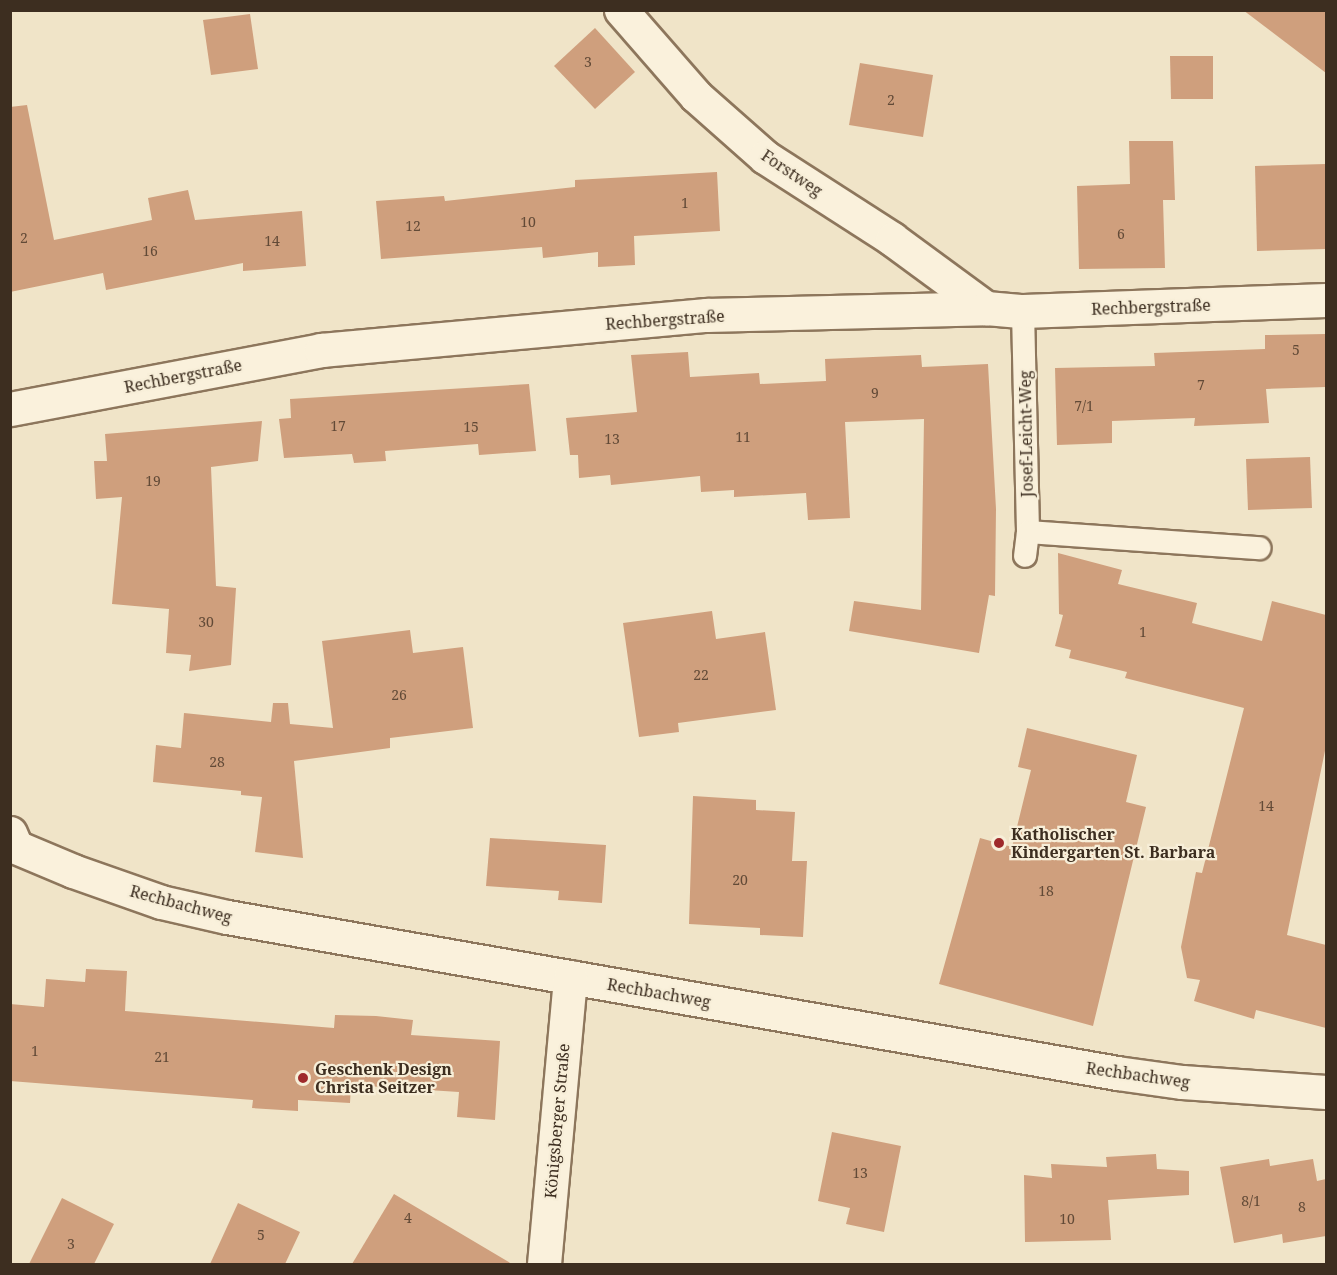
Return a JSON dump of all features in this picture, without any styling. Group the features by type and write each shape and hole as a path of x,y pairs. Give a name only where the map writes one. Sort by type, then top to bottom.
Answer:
{"street":[{"name":"Forstweg","path":"621,10 696,96 765,157 892,239 986,308"},
{"name":"Rechbergstraße","path":"10,409 321,350 706,315 986,308 1023,311 1326,300"},
{"name":"Rechbachweg","path":"12,844 161,902 227,918 1171,1081 1326,1092"},
{"name":"Königsberger Straße","path":"544,1264 570,977"}],"lane":[{"name":"Josef-Leicht-Weg","path":"1023,311 1028,532 1025,556"},
{"path":"1028,532 1259,548"}],"building":[{"path":"1243,10 1326,10 1326,73"},
{"path":"250,14 258,69 211,75 203,20"},
{"path":"595,28 635,72 595,109 554,66"},
{"path":"1170,56 1213,56 1213,99 1171,99"},
{"path":"860,63 933,75 923,137 849,125"},
{"path":"27,105 54,240 152,220 148,198 188,190 195,220 302,211 306,266 243,271 243,263 106,290 103,273 10,292 10,107"},
{"path":"1129,141 1173,141 1175,200 1163,200 1165,268 1079,269 1077,186 1130,184"},
{"path":"1326,164 1326,249 1257,251 1255,166"},
{"path":"717,172 720,231 634,236 635,265 598,267 598,252 543,258 542,247 381,259 376,201 444,196 445,201 575,187 575,180"},
{"path":"1326,334 1326,387 1266,389 1269,423 1194,426 1195,418 1112,421 1112,443 1057,445 1055,368 1155,366 1154,353 1265,349 1265,335"},
{"path":"688,352 690,377 759,373 760,384 826,381 825,359 921,355 922,367 988,364 996,509 995,596 989,595 979,653 849,631 854,601 921,610 924,419 845,422 850,518 808,520 806,493 734,497 734,490 701,492 700,476 611,485 610,475 579,478 578,455 570,455 566,418 637,412 631,355"},
{"path":"529,384 536,451 479,455 478,444 385,451 386,461 354,463 352,454 284,458 279,419 291,418 290,399"},
{"path":"262,421 258,461 211,467 216,586 236,588 231,665 189,671 191,655 166,653 169,609 112,604 122,497 96,499 94,461 107,461 105,434"},
{"path":"1310,457 1312,508 1248,510 1246,459"},
{"path":"1058,553 1122,570 1118,584 1197,603 1192,623 1262,641 1272,601 1326,615 1326,746 1287,935 1326,945 1326,1028 1256,1010 1254,1019 1194,1001 1200,980 1187,978 1181,947 1196,872 1202,873 1244,708 1125,678 1127,672 1069,658 1071,650 1055,646 1063,615 1059,614"},
{"path":"712,611 716,639 765,632 776,710 678,723 679,732 639,737 623,623"},
{"path":"410,630 413,653 463,647 473,728 390,738 390,748 294,761 303,858 255,852 262,797 241,795 241,791 153,782 156,745 181,748 184,713 271,722 273,703 288,703 290,724 333,728 322,641"},
{"path":"1027,728 1137,755 1126,802 1146,807 1093,1026 939,984 980,838 1012,847 1031,770 1018,767"},
{"path":"693,796 756,800 756,810 795,812 792,861 807,861 803,937 760,935 760,928 689,924"},
{"path":"490,838 606,845 602,903 558,900 559,891 486,886"},
{"path":"86,969 127,971 125,1011 334,1028 335,1015 376,1016 413,1020 411,1035 500,1041 495,1120 457,1117 459,1092 351,1085 350,1103 298,1100 298,1111 252,1108 253,1100 10,1081 10,1004 44,1007 46,979 85,982"},
{"path":"832,1132 901,1146 884,1232 846,1224 850,1208 818,1201"},
{"path":"1156,1154 1157,1169 1189,1171 1189,1195 1108,1200 1111,1240 1025,1242 1024,1175 1052,1178 1051,1164 1107,1167 1106,1157"},
{"path":"1269,1159 1270,1166 1313,1159 1317,1181 1326,1179 1326,1236 1283,1243 1282,1234 1234,1243 1220,1167"},
{"path":"394,1194 512,1264 352,1264"},
{"path":"62,1198 114,1224 94,1264 29,1264"},
{"path":"238,1203 300,1232 285,1264 210,1264"}],"place":[{"name":"Katholischer Kindergarten St. Barbara","path":"999,843"},
{"name":"Geschenk Design Christa Seitzer","path":"303,1078"}]}
